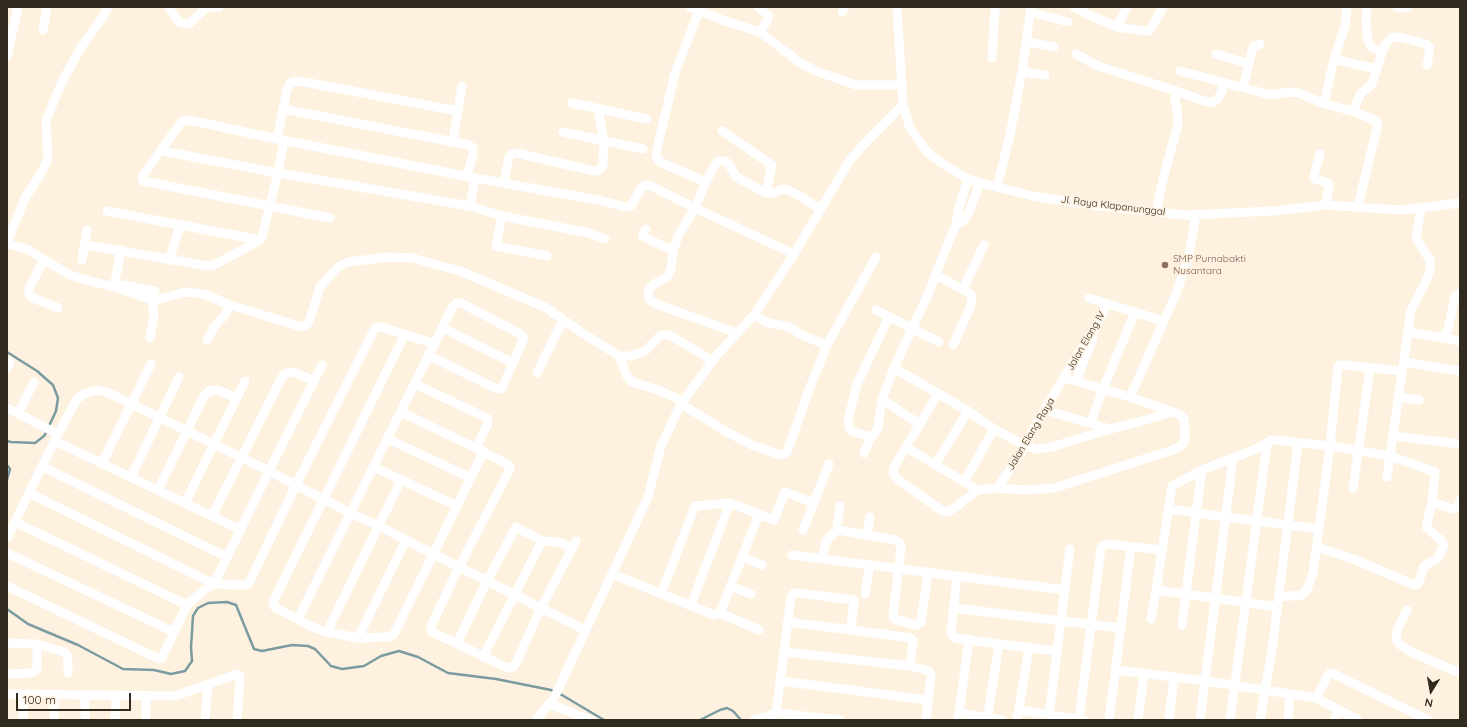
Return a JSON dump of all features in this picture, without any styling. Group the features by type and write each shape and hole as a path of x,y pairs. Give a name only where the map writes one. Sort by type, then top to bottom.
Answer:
{"street":[{"path":"7,57 18,7"},
{"path":"43,30 47,7"},
{"path":"108,7 103,17 81,47 62,82 46,120 48,158 42,172 26,198 7,243 27,249 68,274 79,278 161,299 185,292 206,295 230,305 302,327 309,322 320,287 338,267 348,262 412,258 460,271 545,307 619,356 631,356 640,353 646,350 661,335 665,335 671,336 713,361"},
{"path":"169,7 180,22 186,24 207,7"},
{"path":"210,7 219,7"},
{"path":"690,7 726,22 760,32 799,62 816,71 856,85 902,85"},
{"path":"758,7 768,15 768,19 760,32"},
{"name":"Jl. Raya Klapanunggal","path":"897,7 903,105 910,128 927,152 940,162 968,179 1033,196 1098,206 1196,215 1278,211 1326,205 1401,210 1421,209 1460,203"},
{"path":"992,58 995,10 997,7"},
{"path":"1074,7 1089,11 1117,27 1149,31 1163,7"},
{"path":"1117,27 1127,7"},
{"path":"1324,104 1334,59 1345,26 1347,7"},
{"path":"1368,7 1366,22 1368,41 1371,47 1382,52"},
{"path":"1397,7 1408,7"},
{"path":"997,187 1010,135 1022,72 1031,10 1068,22"},
{"path":"699,11 675,73 656,153 660,162 706,182"},
{"path":"1353,111 1361,93 1372,84 1386,42 1391,38 1399,37 1426,44 1430,48 1427,65"},
{"path":"1027,42 1054,47"},
{"path":"1243,87 1253,47 1260,44"},
{"path":"1076,54 1098,66 1207,102 1213,102 1218,99 1225,83"},
{"path":"1216,54 1249,64"},
{"path":"1334,59 1376,69"},
{"path":"1180,71 1267,94 1292,92 1299,93 1324,104 1353,111 1376,121 1378,124 1358,206"},
{"path":"1022,72 1045,75"},
{"path":"85,245 208,266 214,265 260,240 278,173 283,109 290,83 299,81 458,111"},
{"path":"453,141 462,86"},
{"path":"1156,212 1163,178 1178,124 1175,101 1176,91"},
{"path":"572,103 647,119"},
{"path":"536,720 552,701 648,497 661,446 682,402 737,332 754,315 794,254 850,160 903,105"},
{"path":"283,109 469,145 473,148 470,206"},
{"path":"504,183 509,157 512,154 517,153 594,171 599,170 603,166 604,140 598,109"},
{"path":"330,218 143,182 142,177 162,151 179,125 184,121 189,120 280,140 603,201 625,208 631,206 642,187 651,186 794,254"},
{"path":"722,131 772,165 766,193"},
{"path":"563,132 643,149"},
{"path":"162,151 278,173 470,206 502,216 589,233 605,239"},
{"path":"1320,154 1314,177 1315,179 1329,185 1326,205"},
{"path":"737,332 656,304 650,300 648,294 649,289 667,277 671,269 673,251 678,236 695,208 716,163 719,161 724,161 729,164 736,177 766,193 774,193 782,189 786,189 802,197 820,209"},
{"path":"864,453 871,437 875,434 878,427 882,399 894,368 914,328 956,224 958,210 968,179"},
{"path":"956,224 963,221 969,212 980,183"},
{"path":"1387,477 1411,310 1430,271 1430,260 1418,242 1416,236 1421,209"},
{"path":"106,212 260,240"},
{"path":"1130,397 1175,296 1188,260 1196,215"},
{"path":"502,216 496,246 547,256"},
{"path":"169,260 180,226"},
{"path":"646,229 643,236 673,251"},
{"path":"82,260 87,230"},
{"path":"963,289 984,245"},
{"path":"114,286 121,250"},
{"path":"619,356 626,376 632,382 658,390 682,402 725,431 752,446 780,455 784,454 787,452 826,345 876,257"},
{"path":"44,258 28,289 29,293 31,297 58,308"},
{"path":"936,274 971,294 972,300 970,308 953,345"},
{"path":"1440,337 1446,333 1448,329 1456,296 1460,294"},
{"path":"150,338 154,315 154,296"},
{"path":"1089,298 1163,321"},
{"path":"298,619 454,306 457,303 461,303 522,335 524,338 502,388 496,389 430,356"},
{"name":"Jalan Elang IV","path":"1064,378 1076,356 1099,322 1107,304"},
{"path":"207,340 214,327 230,305"},
{"path":"876,310 940,342"},
{"path":"1091,422 1135,312"},
{"path":"754,315 769,323 795,330 799,334 826,345"},
{"path":"871,437 852,431 849,428 848,421 857,384 888,317"},
{"path":"537,373 564,320"},
{"path":"1076,381 1099,322"},
{"path":"29,493 214,584 243,585 249,583 296,485 375,328 381,327 435,344"},
{"path":"443,328 513,364"},
{"path":"1408,332 1460,341"},
{"path":"406,334 273,602 276,608 316,629 358,638 388,637 394,634 471,478 488,423 487,418 416,384"},
{"path":"102,463 151,364"},
{"path":"7,586 159,658 162,657 187,605 203,590 214,584 322,365"},
{"path":"1279,597 1302,595 1307,590 1313,573 1330,446 1338,367 1340,365 1344,365 1370,368 1403,367 1460,371"},
{"path":"894,368 968,410 994,429 1026,446 1037,449 1052,447 1110,428 1135,423 1172,412"},
{"path":"1353,488 1370,368"},
{"path":"212,516 282,377 286,373 294,372 314,381"},
{"path":"130,477 179,377"},
{"path":"938,394 894,467 895,476 897,479 944,512 950,511 978,490 997,488 1026,490 1054,488 1177,448 1182,445 1185,439 1184,418 1179,414 1130,397 1064,378"},
{"name":"Jalan Elang Raya","path":"997,488 1026,446 1064,378"},
{"path":"185,503 245,381"},
{"path":"18,413 34,382"},
{"path":"7,538 43,467 55,435 77,398 97,390 109,393 269,471 585,630"},
{"path":"158,490 204,396 210,391 217,390 237,398"},
{"path":"1398,397 1419,400"},
{"path":"882,399 919,424"},
{"path":"7,408 38,424 102,463 240,530"},
{"path":"935,465 968,410"},
{"path":"1045,410 1110,428"},
{"path":"401,412 480,450 509,465 510,468 459,567 431,628 432,632 508,668 512,667 516,663 541,608 574,544 542,541 516,527 487,581 457,643"},
{"path":"964,482 994,429"},
{"path":"1393,436 1460,444"},
{"path":"388,439 471,478"},
{"path":"1151,619 1172,486 1202,470 1268,444 1271,440 1276,440 1330,446 1390,456 1435,472 1432,502 1426,527 1442,541 1444,546 1437,559 1424,566 1418,584 1414,586 1353,559 1317,547"},
{"path":"1260,720 1278,606 1298,443"},
{"path":"1230,720 1268,444"},
{"path":"906,447 978,490"},
{"path":"1200,720 1233,458"},
{"path":"803,530 829,464"},
{"path":"43,467 227,557"},
{"path":"374,467 457,506"},
{"path":"1182,625 1202,470"},
{"path":"327,632 401,480"},
{"path":"661,594 696,506 730,503 774,520 785,492 814,503"},
{"path":"1432,502 1455,509 1460,500"},
{"path":"690,605 730,503"},
{"path":"822,558 826,541 838,529 840,506"},
{"path":"1169,509 1319,529"},
{"path":"720,613 759,514"},
{"path":"867,535 870,517"},
{"path":"15,522 187,605"},
{"path":"838,529 841,531 900,542 901,547 893,616 896,620 917,625"},
{"path":"358,638 406,540"},
{"path":"483,657 542,541"},
{"path":"1019,710 1081,720 1090,625 1101,548 1108,544 1162,550"},
{"path":"1109,720 1131,547"},
{"path":"1049,715 1070,549"},
{"path":"7,553 174,632"},
{"path":"792,555 1065,590"},
{"path":"742,557 762,565"},
{"path":"866,594 870,565"},
{"path":"910,666 913,641 911,638 914,629 921,622 928,572"},
{"path":"612,574 714,615 720,613 759,630"},
{"path":"957,576 953,608 952,636 999,644 1057,651"},
{"path":"730,586 751,594"},
{"path":"1156,590 1278,606"},
{"path":"776,716 785,652 787,622 791,597 794,593 850,598 854,600 852,630"},
{"path":"953,608 1121,628"},
{"path":"1407,610 1397,630 1396,640 1399,644 1411,652 1460,673"},
{"path":"787,622 911,638"},
{"path":"969,639 958,717 1002,720"},
{"path":"7,643 37,644 64,652 67,655 68,673"},
{"path":"7,674 33,673 35,671 37,668 37,644"},
{"path":"987,719 999,644"},
{"path":"1017,720 1029,647"},
{"path":"785,652 910,666 931,672 926,720"},
{"path":"1116,670 1206,680 1316,698 1358,720"},
{"path":"1138,720 1144,673"},
{"path":"1316,698 1330,673 1332,673 1428,720"},
{"path":"7,694 176,696 237,674 240,676 237,720"},
{"path":"1169,720 1174,677"},
{"path":"781,682 928,700"},
{"path":"205,720 208,684"},
{"path":"23,720 24,694"},
{"path":"54,694 54,720"},
{"path":"1288,720 1290,694"},
{"path":"116,695 116,720"},
{"path":"85,696 85,720"},
{"path":"146,696 146,720"},
{"path":"552,701 590,720"},
{"path":"1334,720 1339,711"},
{"path":"754,720 776,716 840,720"}],"waterway":[{"path":"7,352 37,371 53,385 58,398 56,411 49,426"},
{"path":"7,441 35,443 44,436 47,431"},
{"path":"7,465 10,469 7,480"},
{"path":"7,609 28,624 78,645 123,669 154,670 171,674 185,671 192,661 191,647 193,616 198,608 208,603 227,602 236,605 254,649 262,651 292,645 308,646 315,649 331,666 342,669 364,666 381,656 399,651 418,657 448,673 496,679 551,690 604,720"},
{"path":"700,720 727,708 733,711 741,720"}],"place":[{"name":"SMP Purnabakti Nusantara","path":"1165,265"}]}
